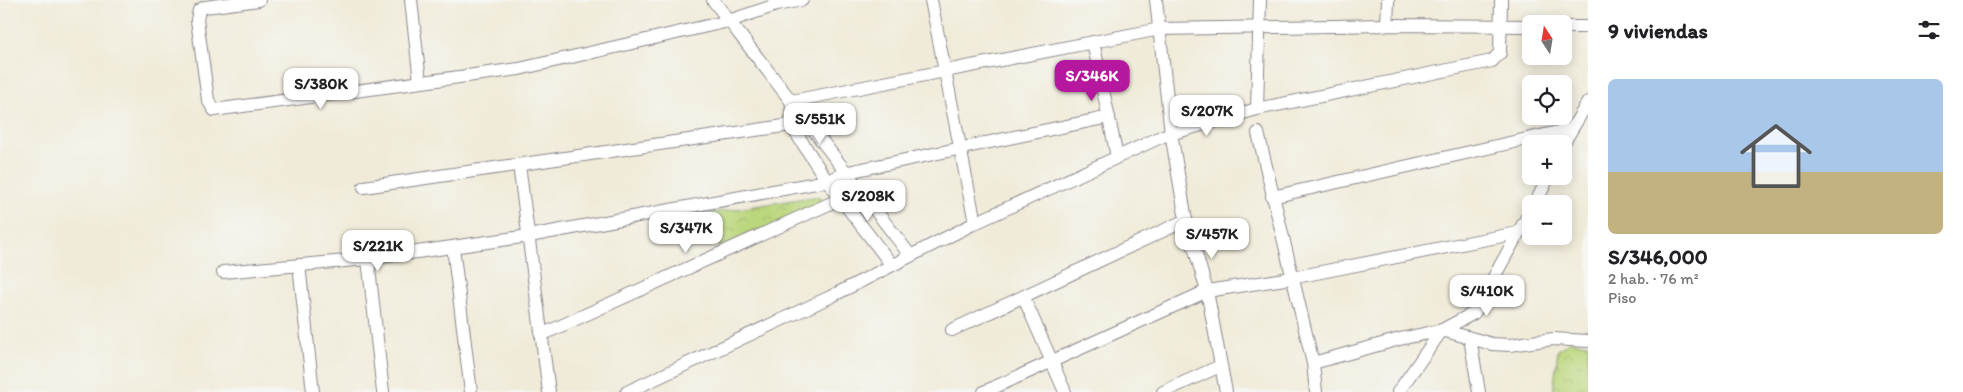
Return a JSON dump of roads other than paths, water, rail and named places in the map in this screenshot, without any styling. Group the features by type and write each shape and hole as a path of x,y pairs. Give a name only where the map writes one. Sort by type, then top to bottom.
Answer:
{"street":[{"path":"259,0 205,7 199,10 197,20 208,100 214,110 519,69 729,21 776,3 802,0"},
{"path":"411,0 420,82"},
{"path":"714,0 910,255"},
{"path":"930,0 975,222"},
{"path":"1156,0 1171,133 1186,220 1207,291 1226,392"},
{"path":"1257,109 1260,0"},
{"path":"1387,26 1388,0"},
{"path":"627,392 830,297 975,222 1171,133 1257,109 1492,61 1500,53 1501,0"},
{"path":"792,101 1160,29 1522,26"},
{"path":"1572,27 1588,27"},
{"path":"1093,42 1118,157"},
{"path":"792,101 790,124 828,181 891,264"},
{"path":"1568,135 1588,102"},
{"path":"223,272 368,259 529,236 828,181 848,172 1109,117"},
{"path":"364,187 790,124"},
{"path":"1272,197 1571,129"},
{"path":"1258,133 1312,363 1316,392"},
{"path":"519,165 550,392"},
{"path":"542,335 842,198"},
{"path":"952,330 1024,298 1186,220"},
{"path":"1312,363 1400,339 1442,330 1474,313 1522,225"},
{"path":"984,392 1052,363 1207,291 1292,278 1517,233"},
{"path":"453,247 471,392"},
{"path":"368,259 383,392"},
{"path":"299,265 313,392"},
{"path":"1024,298 1065,392"},
{"path":"1442,330 1492,344 1510,345 1553,339 1588,341"},
{"path":"1398,392 1442,330"},
{"path":"1470,338 1479,392"},
{"path":"1163,392 1220,366"}]}
